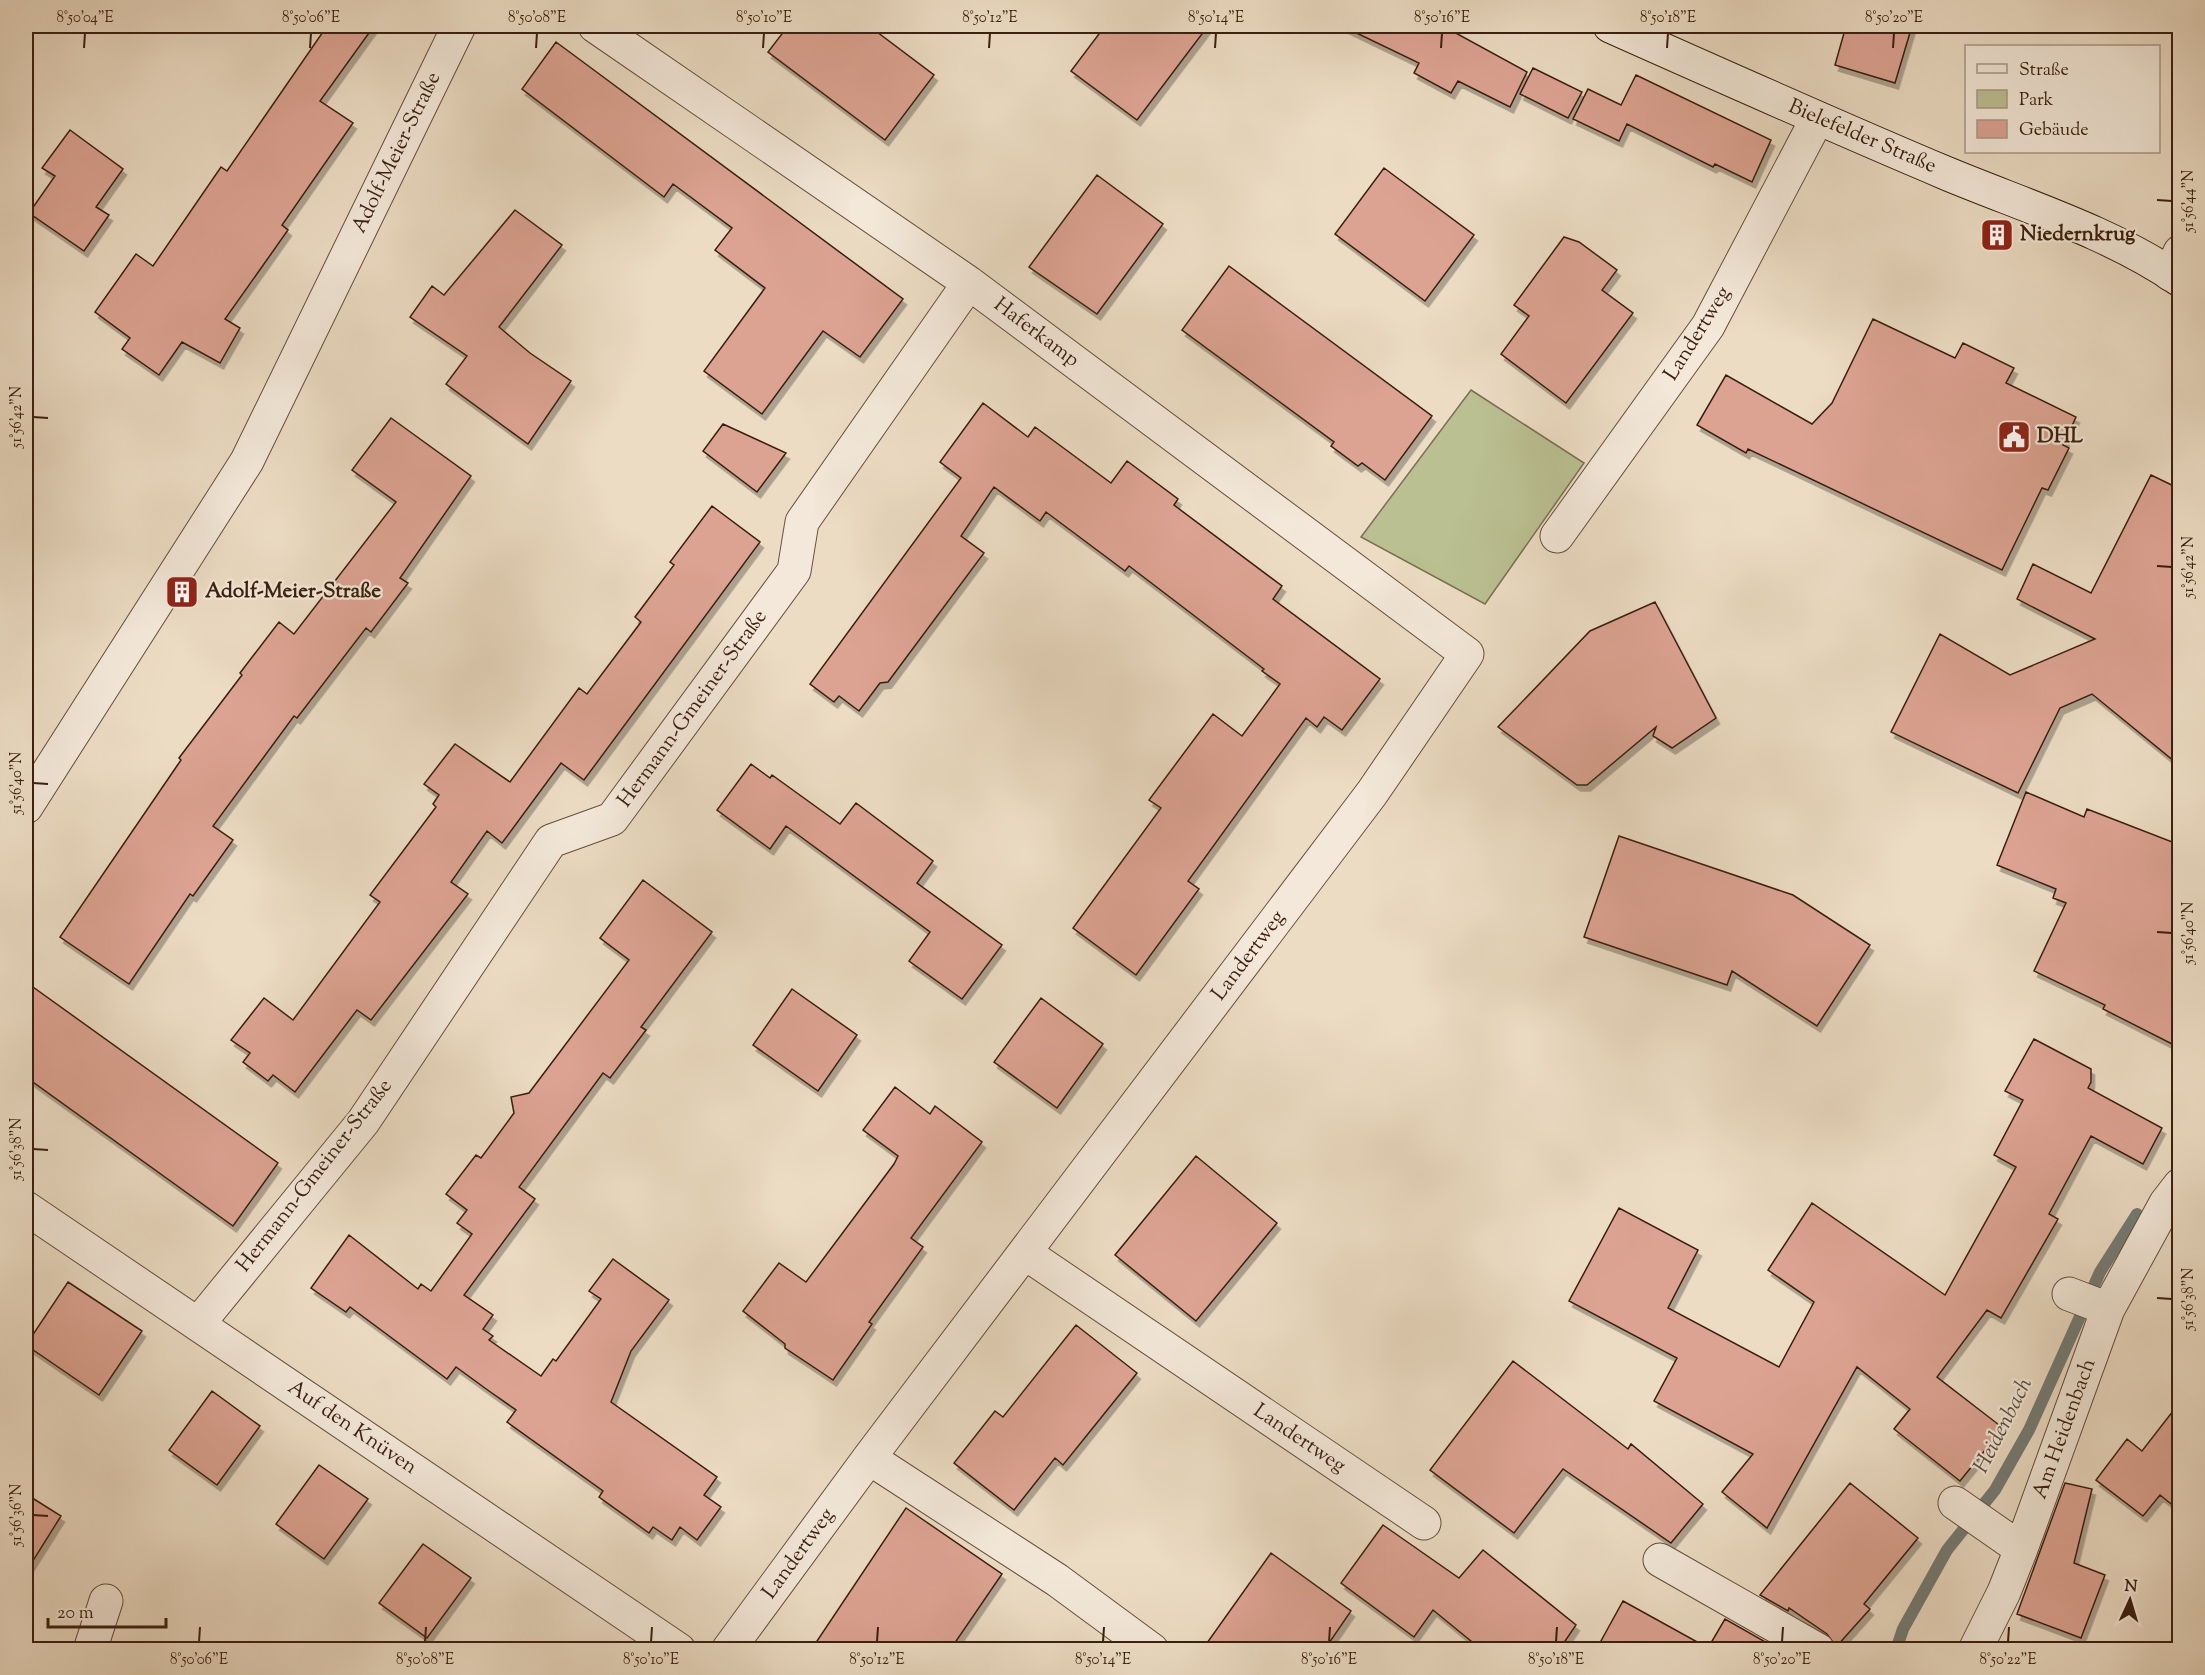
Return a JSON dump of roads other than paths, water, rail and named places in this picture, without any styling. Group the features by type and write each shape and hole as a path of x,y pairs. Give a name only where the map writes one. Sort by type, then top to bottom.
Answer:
{"street":[{"name":"Adolf-Meier-Straße","path":"26,807 247,460 459,26"},
{"name":"Haferkamp","path":"595,26 969,283 1467,654"},
{"name":"Bielefelder Straße","path":"1610,26 1817,119 2176,269"},
{"name":"Landertweg","path":"1557,536 1708,326 1817,119"},
{"name":"Hermann-Gmeiner-Straße","path":"198,1324 363,1122 551,841 612,819 794,571 802,522 969,283"},
{"name":"Landertweg","path":"728,1650 869,1458 1372,793 1467,654"},
{"name":"Am Heidenbach","path":"1975,1650 2021,1550 2088,1301 2180,1185"},
{"name":"Auf den Knüven","path":"26,1208 679,1650"},
{"name":"Landertweg","path":"1025,1253 1424,1524"},
{"path":"869,1458 1058,1580 1152,1650"},
{"path":"1966,1509 2021,1550"},
{"path":"1660,1560 1818,1650"},
{"path":"90,1650 106,1600"}],"waterway":[{"name":"Heidenbach","path":"1896,1650 1903,1629 1947,1550 1995,1490 2029,1430 2100,1272 2137,1214"}],"place":[{"name":"Niedernkrug","path":"1997,235"},
{"name":"DHL","path":"2014,437"},
{"name":"Adolf-Meier-Straße","path":"182,592"}]}
